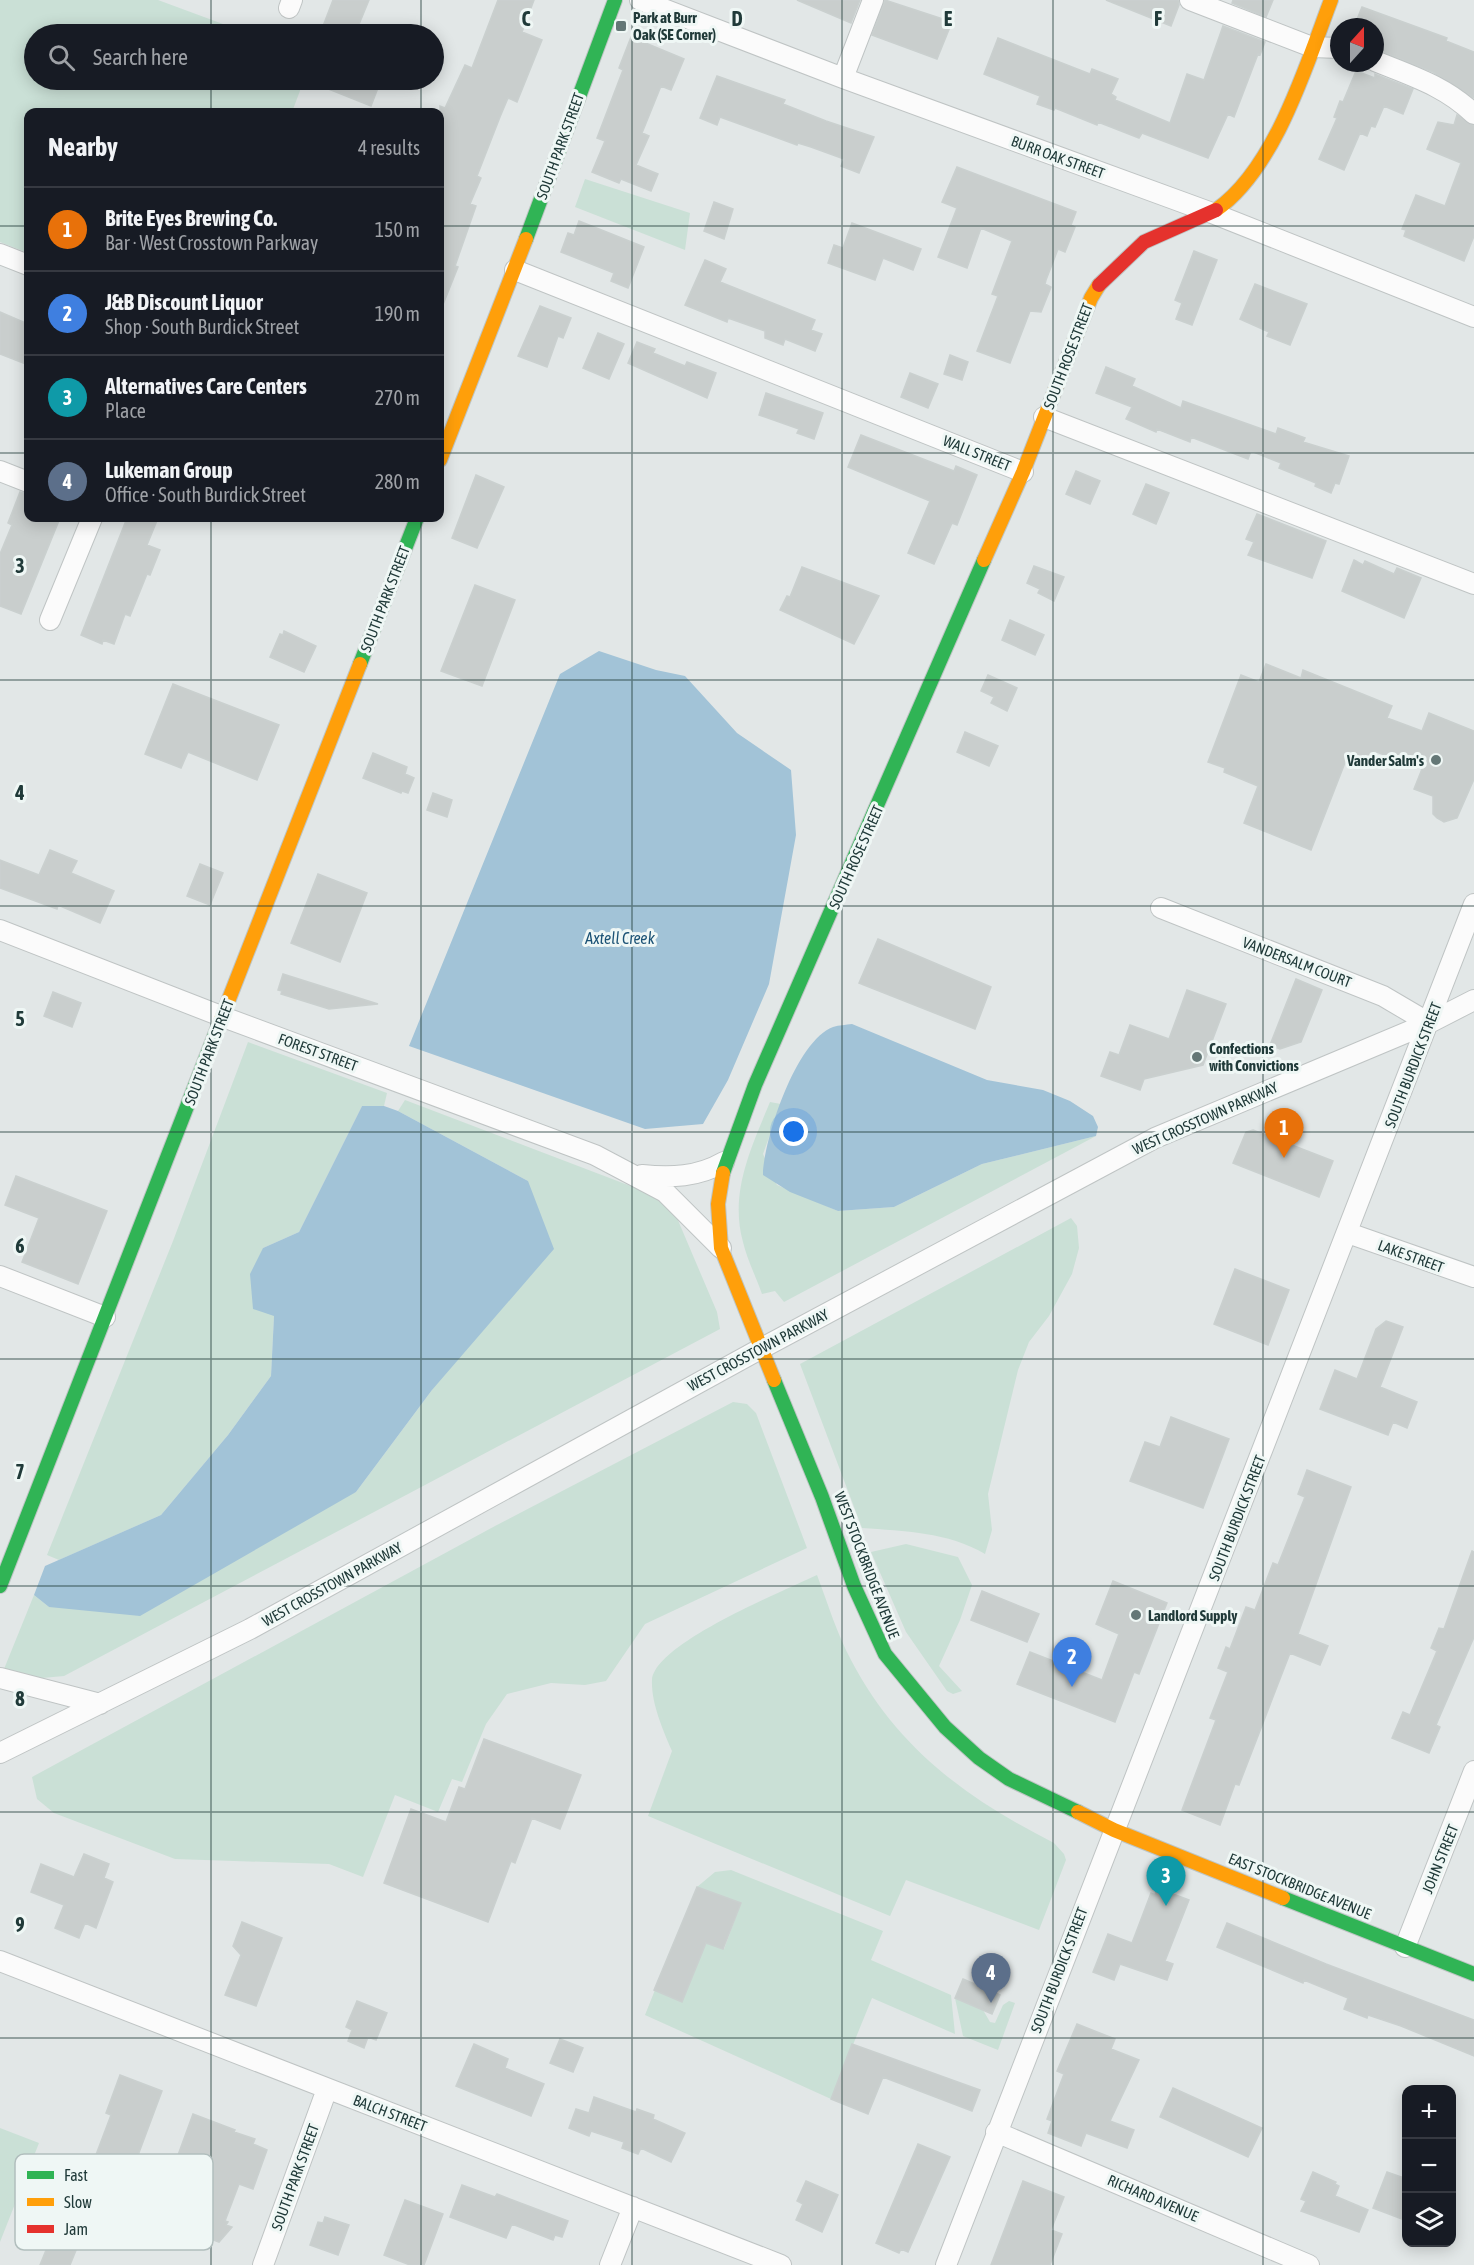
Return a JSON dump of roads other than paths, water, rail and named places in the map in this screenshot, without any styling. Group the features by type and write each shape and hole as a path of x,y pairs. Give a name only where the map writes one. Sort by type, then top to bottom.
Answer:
{"street":[{"name":"SOUTH PARK STREET","path":"445,428 515,270 615,0"},
{"name":"BURR OAK STREET","path":"640,0 843,78 1212,213 1474,317"},
{"path":"843,78 873,0"},
{"path":"1190,0 1312,47 1330,48"},
{"name":"SOUTH ROSE STREET","path":"1044,417 1091,298 1104,278 1144,242 1160,233 1212,213 1232,199 1252,172 1288,111 1331,0"},
{"path":"1384,65 1452,94 1474,114"},
{"path":"0,254 24,263"},
{"name":"WALL STREET","path":"515,270 1023,471 1044,417"},
{"path":"1044,417 1474,584"},
{"path":"0,471 24,480"},
{"name":"SOUTH ROSE STREET","path":"721,1248 715,1209 724,1162 1023,471"},
{"path":"50,620 90,522"},
{"name":"SOUTH PARK STREET","path":"0,1586 415,522"},
{"name":"SOUTH BURDICK STREET","path":"945,2265 1474,904"},
{"name":"VANDERSALM COURT","path":"1161,909 1383,996 1429,1023"},
{"name":"FOREST STREET","path":"0,930 223,1017 595,1155 636,1175 677,1202 721,1248"},
{"name":"WEST CROSSTOWN PARKWAY","path":"0,1754 261,1623 762,1348 1155,1138 1429,1023 1474,1000"},
{"name":"FOREST STREET","path":"636,1175 682,1177 712,1169 724,1162"},
{"name":"LAKE STREET","path":"1348,1233 1474,1277"},
{"name":"WEST STOCKBRIDGE AVENUE","path":"721,1248 822,1497 854,1586 885,1654 945,1727 979,1758 1009,1779 1114,1830"},
{"path":"0,1276 105,1317"},
{"path":"0,1678 100,1704"},
{"name":"JOHN STREET","path":"1405,1947 1474,1771"},
{"name":"EAST STOCKBRIDGE AVENUE","path":"1114,1830 1474,1974"},
{"name":"BALCH STREET","path":"0,1961 781,2265"},
{"name":"SOUTH PARK STREET","path":"263,2265 327,2089"},
{"name":"RICHARD AVENUE","path":"996,2132 1310,2265"},
{"path":"610,2265 633,2207"}],"water":[{"name":"Axtell Creek","path":"599,651 656,670 685,676 737,733 791,770 796,835 769,984 728,1080 703,1124 645,1129 409,1046 560,674"},
{"path":"852,1024 987,1080 1043,1090 1070,1101 1093,1116 1098,1127 1096,1136 982,1164 894,1207 838,1211 790,1192 763,1175 769,1138 784,1092 795,1070 819,1036 833,1027"},
{"path":"362,1106 384,1106 398,1111 528,1181 554,1249 432,1390 356,1492 140,1616 49,1607 34,1595 45,1566 161,1515 228,1435 271,1376 274,1316 253,1309 250,1274 263,1248 299,1232"}],"place":[{"name":"Park at Burr Oak (SE Corner)","path":"621,26"},
{"name":"Vander Salm's","path":"1436,760"},
{"name":"Confections with Convictions","path":"1197,1057"},
{"name":"Brite Eyes Brewing Co.","path":"1284,1158"},
{"name":"Landlord Supply","path":"1136,1615"},
{"name":"J&B Discount Liquor","path":"1072,1687"},
{"name":"Alternatives Care Centers","path":"1166,1906"},
{"name":"Lukeman Group","path":"991,2003"}]}
